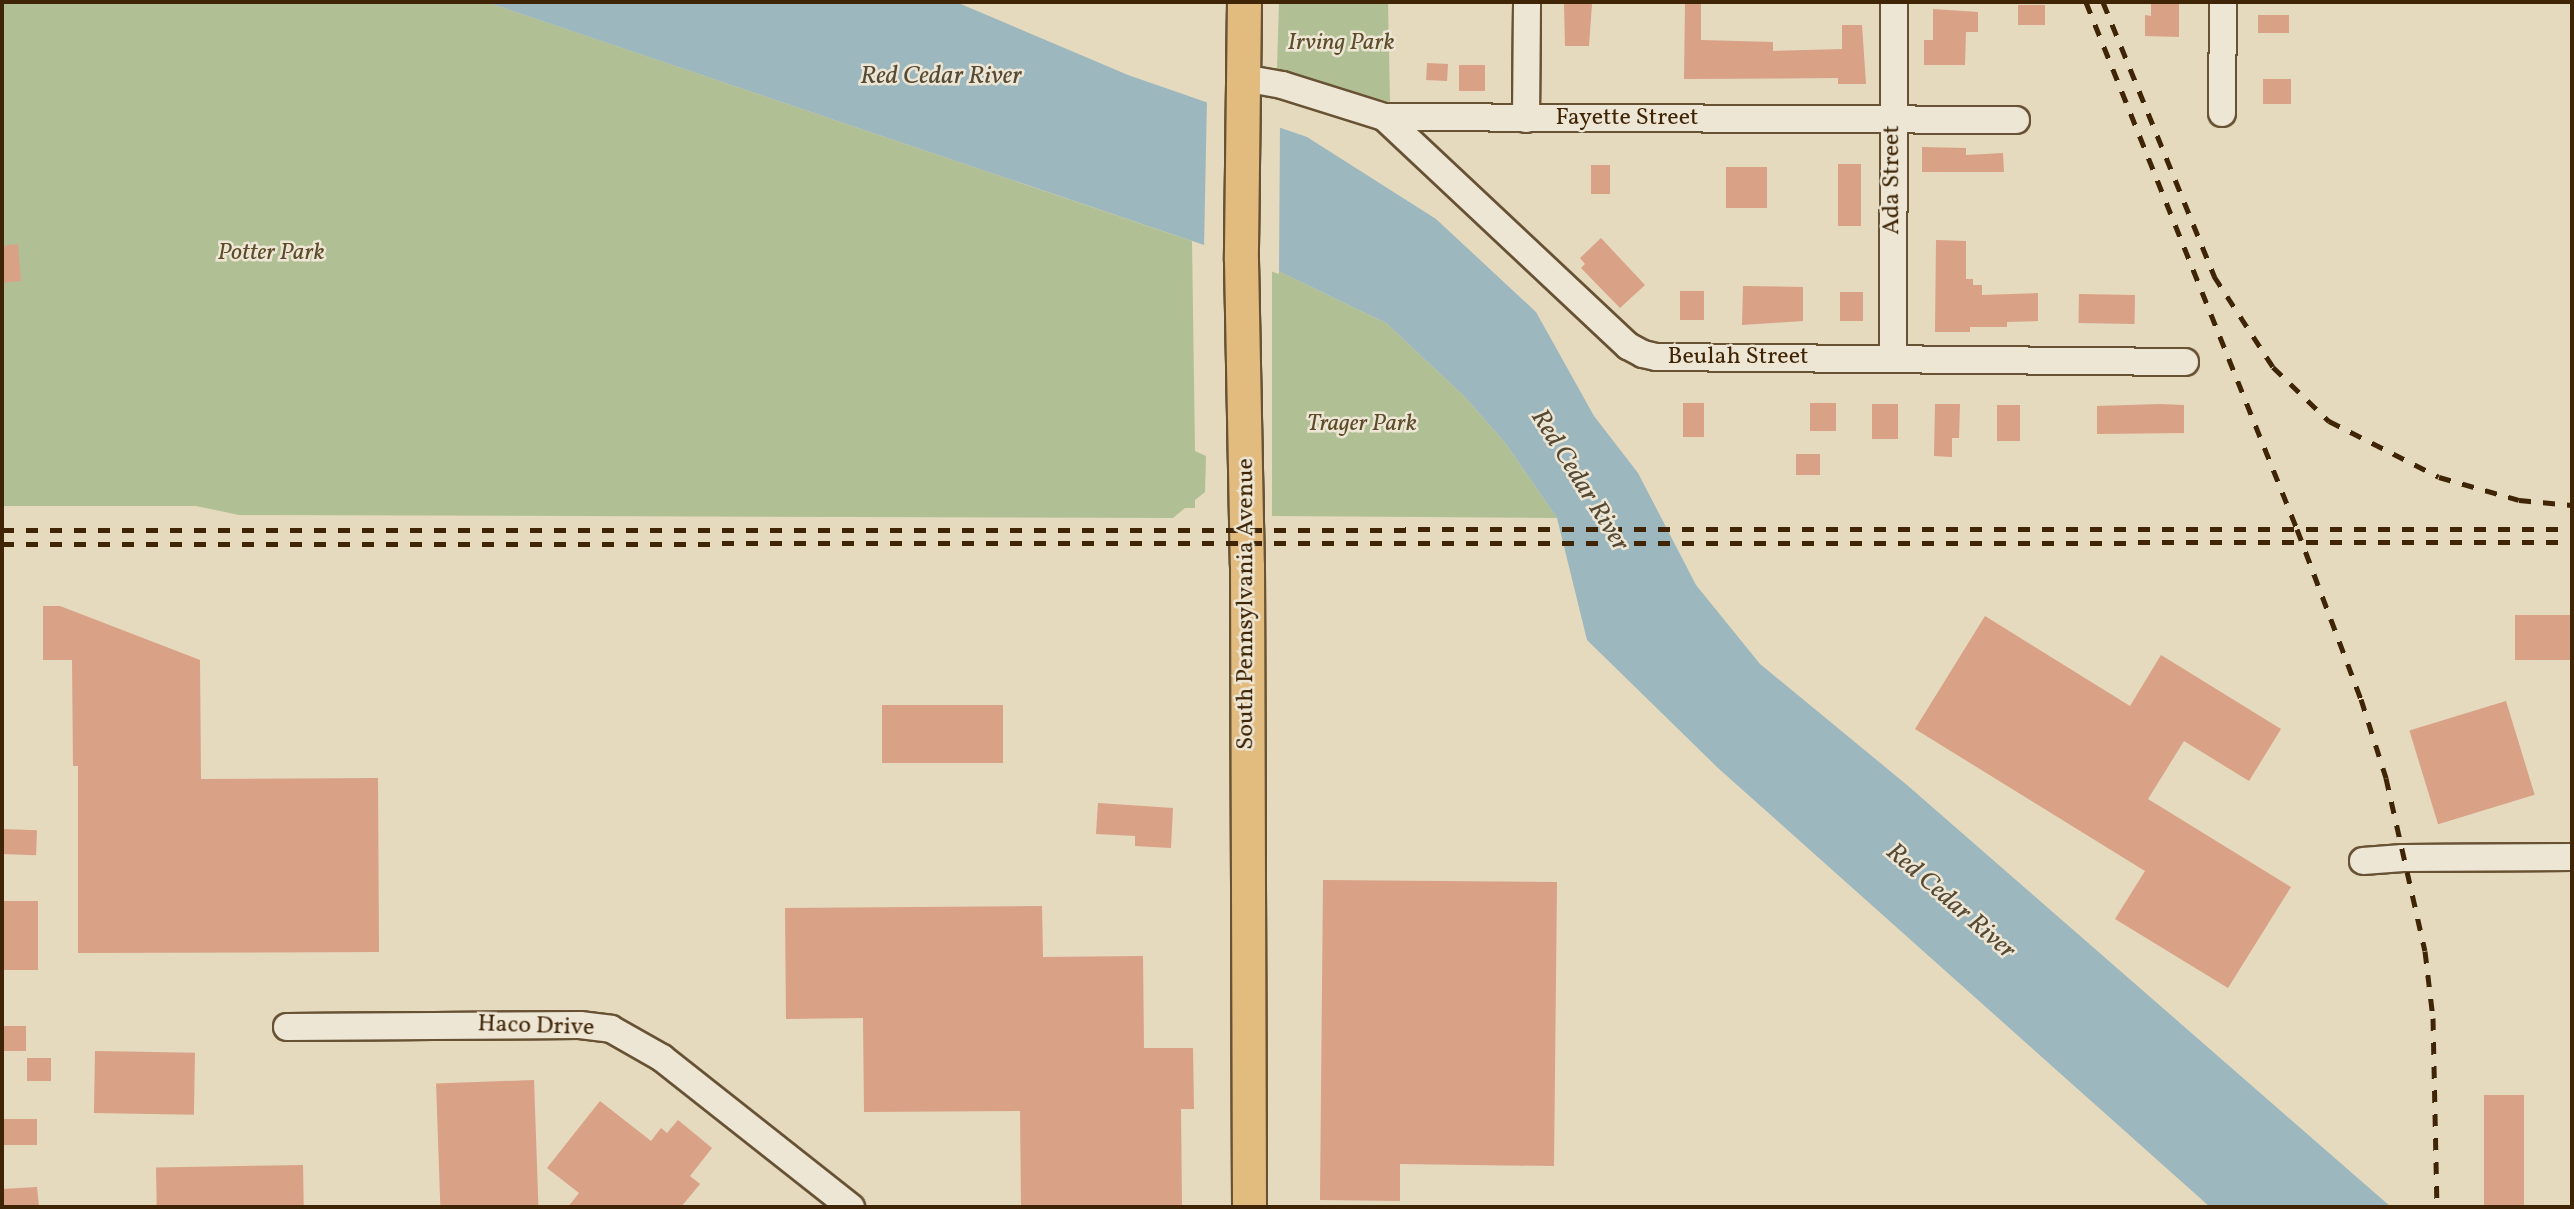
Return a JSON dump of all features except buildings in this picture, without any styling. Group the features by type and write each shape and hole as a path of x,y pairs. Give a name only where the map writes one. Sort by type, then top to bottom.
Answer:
{"main road":[{"name":"South Pennsylvania Avenue","path":"1244,2 1241,260 1247,565 1249,1207"}],"street":[{"path":"1527,2 1527,119"},
{"name":"Ada Street","path":"1893,359 1894,2"},
{"path":"2222,113 2223,2"},
{"name":"Fayette Street","path":"1243,91 1282,85 1384,117 2016,120"},
{"name":"Beulah Street","path":"1384,117 1628,346 1643,354 1656,357 2185,362"},
{"path":"2363,861 2403,858 2572,857"},
{"name":"Haco Drive","path":"287,1027 580,1025 611,1029 662,1058 851,1207"}],"green space":[{"name":"Potter Park","path":"2,2 486,2 1192,241 1195,451 1206,456 1205,492 1195,500 1195,508 1185,508 1173,518 239,515 196,506 2,506"},
{"name":"Irving Park","path":"1279,2 1388,2 1390,102 1277,70"},
{"name":"Trager Park","path":"1272,268 1386,323 1465,397 1506,444 1557,518 1272,516"}],"water":[{"name":"Red Cedar River","path":"486,2 956,2 1128,75 1307,137 1436,219 1536,312 1594,416 1638,473 1696,585 1760,664 1907,785 2391,1207 2210,1207 1718,768 1587,640 1557,518 1506,444 1465,397 1386,323 1272,268"}],"pier":[{"path":"1207,98 1280,124 1279,274 1204,248"}],"railway":[{"path":"2086,2 2297,529 2361,699 2386,778 2425,951 2433,1018 2437,1207"},
{"path":"2103,2 2214,276 2273,367 2329,421 2439,477 2519,500 2572,505"},
{"path":"2,530 2572,529"},
{"path":"2,544 2572,542"}]}
